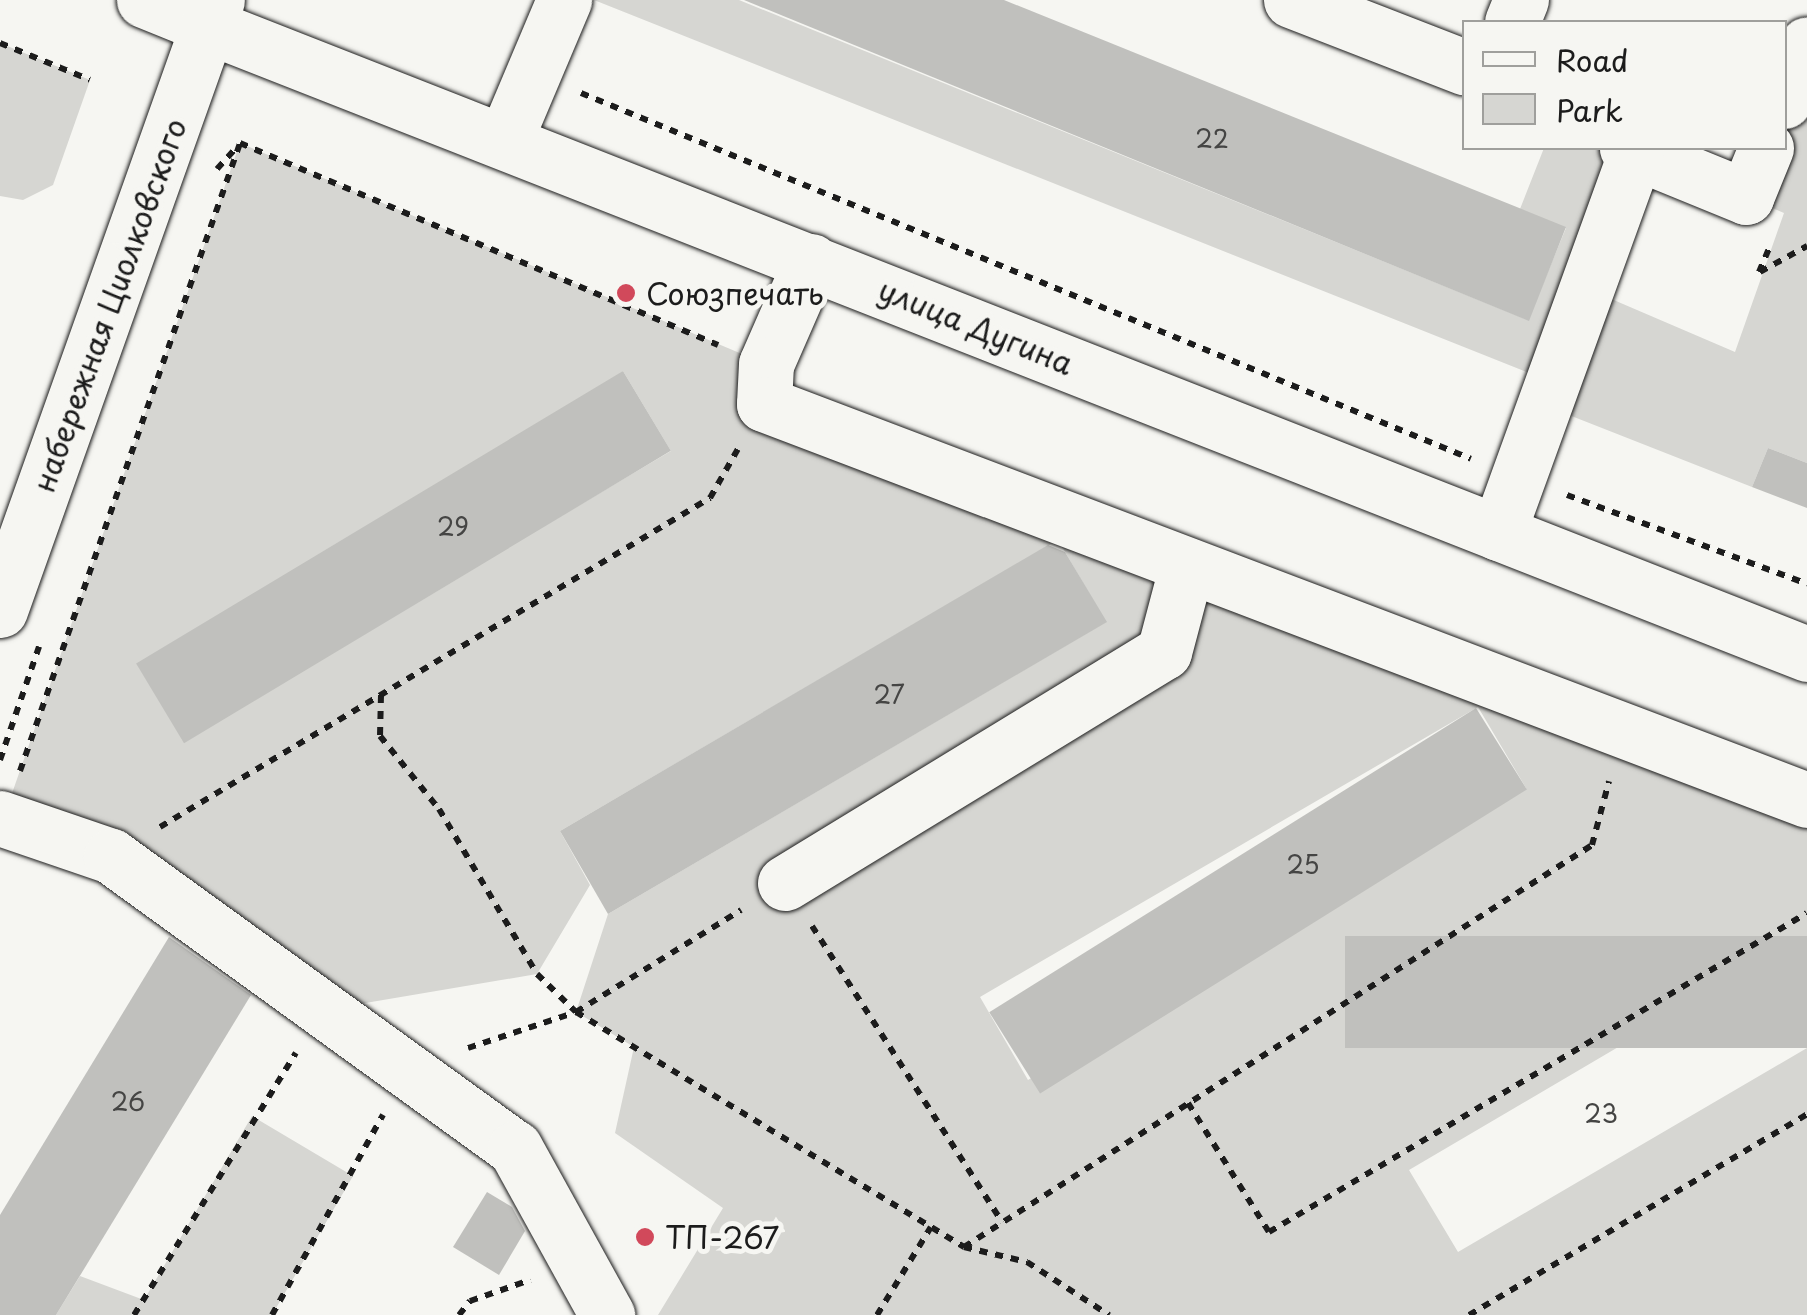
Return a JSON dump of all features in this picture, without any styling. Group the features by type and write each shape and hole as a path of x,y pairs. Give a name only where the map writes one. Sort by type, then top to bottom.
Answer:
{"main road":[{"name":"улица Дугина","path":"144,0 213,13 505,140 1807,654"},
{"path":"505,140 564,0"},
{"path":"1290,0 1462,66"},
{"name":"набережная Циолковского","path":"0,610 213,13"},
{"path":"1787,94 1807,44"},
{"path":"1498,533 1632,150 1746,197 1765,150"},
{"path":"811,260 766,364 764,404 1807,800"},
{"path":"784,883 1164,652 1187,564"},
{"path":"2,818 111,856 515,1148 607,1315"}],"path":[{"path":"0,42 90,80"},
{"path":"534,73 1520,479 1807,584"},
{"path":"2,818 240,143"},
{"path":"1759,272 1807,246"},
{"path":"111,856 710,498 764,404"},
{"path":"380,694 380,736 439,809 537,974 576,1012 964,1247 1027,1262 1109,1315"},
{"path":"964,1247 1592,845 1623,730"},
{"path":"272,1315 354,1176 405,1070 576,1012 784,883 1002,1222"},
{"path":"1188,1103 1269,1232 1807,913"},
{"path":"134,1315 324,1010"},
{"path":"1469,1315 1807,1114"},
{"path":"877,1315 931,1227"},
{"path":"459,1315 470,1302 578,1262"}],"green space":[{"path":"594,0 739,0 1528,320 1566,228 1520,209 1543,150 1626,150 1588,289 1735,352 1784,213 1746,197 1782,150 1787,150 1787,95 1807,43 1807,463 1768,448 1752,487 1546,406 1554,383"},
{"path":"0,43 90,80 53,185 23,200 0,196"},
{"path":"240,143 766,364 764,404 1807,800 1807,936 1409,1170 1458,1252 1807,1048 1807,1315 658,1315 723,1208 615,1133 634,1047 576,1012 608,914 1106,622 1058,540 560,831 590,885 537,974 324,1010 3,819","holes":["623,371 671,451 181,740","1478,707 1526,788 1028,1080 980,997"]},
{"path":"252,1116 353,1176 272,1315 56,1315 80,1276 144,1300"}],"building":[{"path":"744,0 1004,0 1566,227 1529,321"},
{"path":"623,371 671,451 184,743 136,664"},
{"path":"1768,448 1807,463 1807,508 1752,487"},
{"path":"1048,545 1065,552 1107,622 608,914 560,831"},
{"path":"1476,708 1527,789 1040,1094 989,1012"},
{"path":"1345,936 1807,936 1807,1048 1345,1048"},
{"path":"169,937 251,995 56,1315 0,1315 0,1215"},
{"path":"487,1192 512,1207 525,1231 499,1275 453,1247"}],"place":[{"name":"Союзпечать","path":"626,293"},
{"name":"ТП-267","path":"645,1237"}]}
